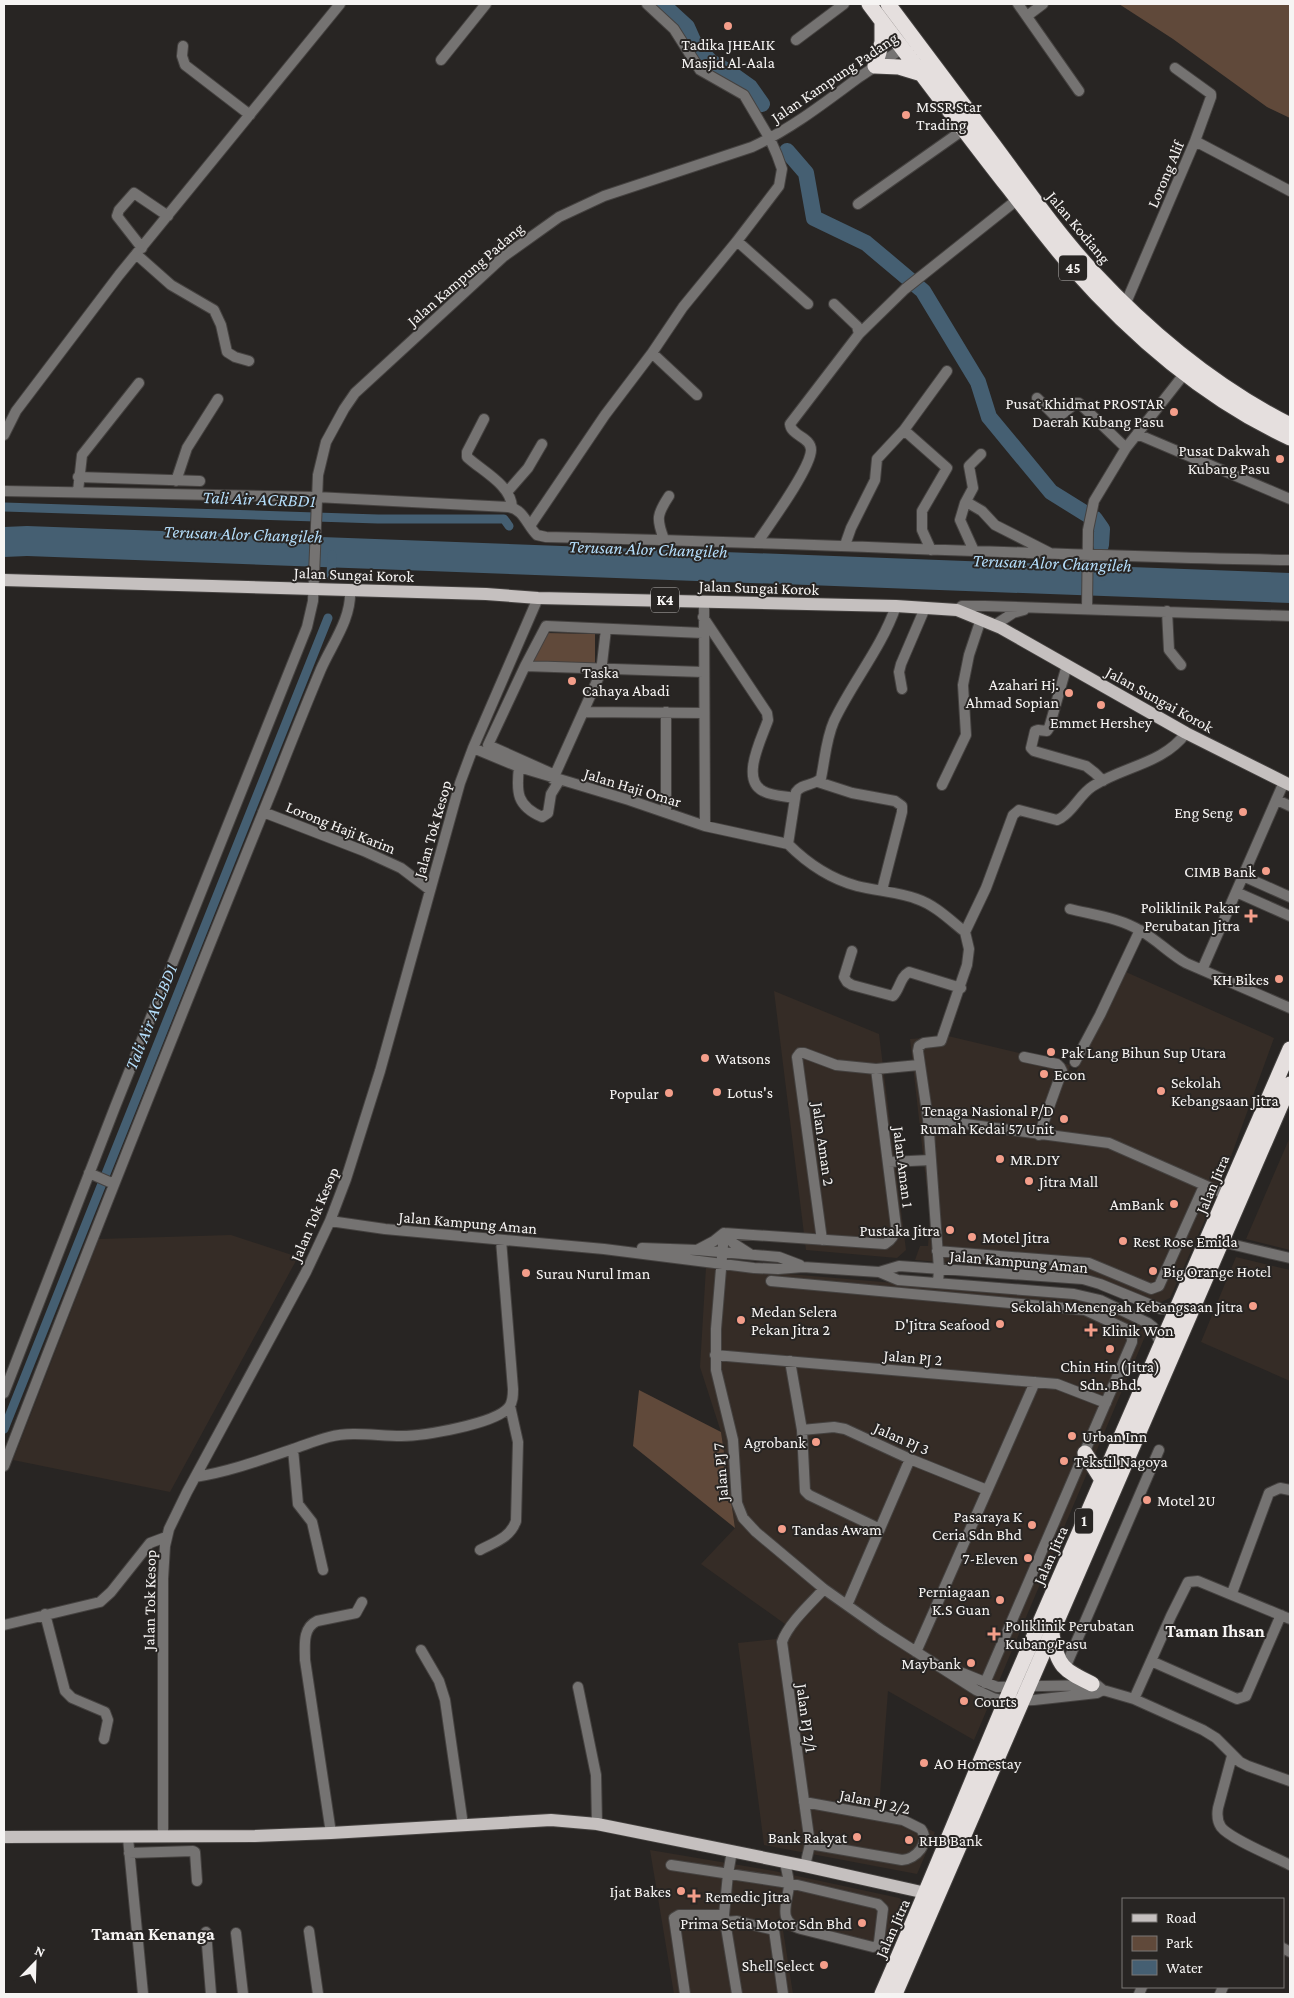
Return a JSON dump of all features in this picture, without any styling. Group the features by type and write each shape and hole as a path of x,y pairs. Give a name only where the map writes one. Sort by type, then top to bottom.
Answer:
{"highway":[{"name":"45","path":"869,4 882,21 909,44"},
{"name":"Jalan Kodiang","path":"888,4 922,74 1033,220 1085,282 1144,338 1220,400 1253,420 1290,438"},
{"path":"882,21 882,42 875,66 899,67 922,74"},
{"name":"Jalan Kodiang","path":"909,44 1092,272 1124,304 1208,374 1250,402 1290,425"},
{"name":"Jalan Jitra","path":"882,1994 1008,1694 1290,1049"},
{"name":"Jalan Jitra","path":"895,1994 1290,1084"},
{"path":"1085,1453 1102,1480"},
{"path":"1052,1634 1054,1652 1060,1664 1098,1687"}],"main road":[{"name":"Jalan Sungai Korok","path":"4,580 313,584 350,590 486,594 538,598 896,606 957,610 995,625 1186,733 1287,784"},
{"path":"4,1837 128,1838 331,1833 532,1820 597,1824 732,1850 926,1893"}],"street":[{"path":"4,435 16,411 118,275 340,4"},
{"path":"441,60 486,4"},
{"name":"Jalan Kampung Padang","path":"647,4 674,28 700,70 744,95 770,139"},
{"path":"796,40 844,4"},
{"path":"1018,4 1079,91"},
{"path":"1027,16 1043,4"},
{"name":"Jalan Kampung Padang","path":"101,1179 307,627 313,601 318,475 326,442 355,393 513,248 559,217 604,196 752,147 770,139 909,44"},
{"path":"182,46 182,56 185,65 250,115"},
{"name":"Lorong Alif","path":"1124,304 1195,142 1211,98 1211,94 1175,68"},
{"path":"858,204 963,130"},
{"path":"530,526 604,415 652,353 683,307 780,186 782,170 770,139"},
{"path":"1195,142 1290,191"},
{"path":"168,216 134,194 119,210 117,216 139,251 171,285 214,310 221,325 227,352 235,358 249,361"},
{"path":"757,542 798,480 810,455 811,449 809,444 792,430 790,424 859,334 918,277 1018,199"},
{"path":"737,241 808,304"},
{"path":"834,304 857,326 859,334"},
{"path":"652,353 697,395"},
{"path":"845,545 853,523 875,480 877,459 904,430 947,371"},
{"path":"1087,604 1091,558 1088,530 1094,501 1126,448 1185,373"},
{"path":"78,492 78,477 82,455 138,384"},
{"path":"1037,398 1058,418 1079,403 1126,448"},
{"path":"176,481 187,448 218,399"},
{"path":"484,419 467,452 467,457 507,492 512,500 512,507"},
{"path":"904,430 947,468 922,512 922,530 931,550"},
{"path":"1137,434 1290,499"},
{"path":"507,492 528,468 542,444"},
{"path":"974,551 960,520 965,503 973,488 968,467 981,454"},
{"path":"78,477 200,481"},
{"path":"4,491 512,507 522,515 534,532 541,537 845,545 1091,558 1112,556 1290,560"},
{"path":"664,540 658,523 660,511 669,496"},
{"path":"965,503 982,511 995,525 1053,555"},
{"path":"4,1393 263,812 322,668 348,613 351,603 350,590"},
{"name":"Jalan Tok Kesop","path":"163,1837 163,1589 166,1537 195,1477 277,1327 330,1221 362,1132 460,783 473,748 538,598"},
{"path":"704,601 705,826"},
{"path":"957,610 962,606 1032,608 1087,604 1167,611 1290,616"},
{"path":"818,782 821,778 828,740 834,722 858,679 885,637 896,606"},
{"path":"902,689 900,680 901,664 925,608"},
{"path":"995,625 1013,613 1032,608"},
{"path":"1167,611 1169,650 1181,665"},
{"path":"703,617 767,713 768,720 752,768 756,784 765,792 794,798"},
{"path":"942,785 966,735 963,685 969,655 981,620"},
{"path":"556,778 488,745 546,626 703,633"},
{"path":"519,767 517,788 522,804 542,817 548,813 556,778 602,667 606,629"},
{"path":"1067,665 1049,728 1047,731 1037,730 1031,748 1034,751 1090,769 1103,781"},
{"path":"525,666 602,667 703,672"},
{"path":"583,712 703,712"},
{"path":"666,712 666,812"},
{"path":"938,1283 928,1119 919,1065 919,1046 924,1043 941,1042 961,988 967,965 969,949 965,932 986,888 1014,812 1019,810 1057,820 1083,793 1103,781 1159,757 1179,742 1186,733"},
{"name":"Jalan Haji Omar","path":"473,748 519,767 666,812 705,826 788,844"},
{"path":"882,890 902,806 895,801 852,793 818,782 800,787 794,798 788,844 806,860 835,878 857,886 919,899 965,932"},
{"path":"1202,970 1277,800 1287,784"},
{"path":"1277,800 1290,806"},
{"name":"Lorong Haji Karim","path":"263,812 371,854 401,868 430,890"},
{"path":"1243,876 1290,897"},
{"path":"1236,892 1290,916"},
{"path":"1070,909 1119,920 1140,930 1164,946 1176,957 1290,1007"},
{"path":"1075,1062 1100,1015 1140,930"},
{"path":"852,951 844,977 852,985 893,996 897,992 904,975 909,972 961,988"},
{"name":"Jalan Aman 2","path":"822,1240 797,1056 800,1053 836,1065 876,1069"},
{"path":"1024,1057 1057,1064 1062,1072 1039,1135"},
{"path":"876,1069 919,1065"},
{"name":"Jalan Aman 1","path":"822,1240 885,1244 893,1237 896,1227 876,1069"},
{"path":"928,1119 1109,1143 1227,1195"},
{"path":"888,1162 931,1160"},
{"path":"4,1466 101,1179"},
{"path":"937,1251 1089,1263 1155,1289 1159,1286 1204,1186"},
{"name":"Jalan Kampung Aman","path":"330,1221 376,1228 604,1249 721,1265 778,1269 803,1267 879,1272 898,1280 1012,1288 1088,1296 1154,1327 1161,1345"},
{"path":"696,1250 714,1241 724,1232 822,1240"},
{"path":"724,1232 738,1247 755,1256"},
{"name":"Jalan PJ 7","path":"724,1232 715,1355 716,1370 733,1440 737,1503 740,1514 756,1532 824,1589 932,1662"},
{"path":"480,1550 505,1538 516,1521 518,1442 510,1406 512,1389 501,1240"},
{"path":"1222,1242 1290,1258"},
{"name":"Jalan Kampung Aman","path":"604,1249 634,1247 779,1257 803,1267"},
{"name":"Jalan Kampung Aman","path":"879,1272 899,1266 1083,1279 1161,1309 1170,1309 1180,1303"},
{"path":"771,1282 1085,1310 1128,1330 1132,1342 985,1683"},
{"name":"Jalan PJ 2","path":"715,1355 1063,1385 1106,1403"},
{"path":"790,1362 802,1430 804,1486 806,1493 880,1529"},
{"path":"916,1652 1035,1382"},
{"path":"195,1477 226,1471 338,1435 403,1436 436,1432 484,1421 498,1416 510,1406"},
{"name":"Jalan PJ 3","path":"802,1430 834,1427 845,1429 910,1459 987,1490"},
{"path":"293,1449 298,1504 312,1522 323,1570"},
{"path":"1065,1668 1159,1450"},
{"path":"847,1605 910,1459"},
{"path":"1232,1594 1269,1493 1280,1488 1290,1490"},
{"path":"4,1626 45,1614 91,1604 106,1598 150,1543 166,1537"},
{"path":"1134,1699 1151,1661 1188,1582 1198,1581 1285,1617 1246,1696 1242,1699 1237,1699 1151,1661"},
{"name":"Jalan PJ 2/1","path":"805,1866 810,1844 782,1642 793,1625 824,1589"},
{"path":"331,1833 305,1660 306,1633 312,1623 317,1621 356,1613 362,1602"},
{"path":"45,1614 65,1691 72,1698 105,1712 108,1720 104,1739"},
{"path":"421,1650 439,1681 445,1700 464,1825"},
{"path":"932,1662 997,1687 1008,1694 1098,1687 1134,1699 1211,1734 1232,1756 1248,1766 1290,1781"},
{"path":"932,1662 948,1674 994,1698 1008,1694 1097,1693 1098,1687"},
{"path":"578,1686 596,1775 597,1824"},
{"path":"1232,1756 1218,1808 1217,1814 1220,1823 1229,1834 1290,1865"},
{"name":"Jalan PJ 2/2","path":"804,1802 903,1820 917,1826 924,1833 920,1852 913,1858 902,1860 810,1844"},
{"path":"128,1838 143,1994"},
{"path":"732,1850 728,1874 725,1919 737,1994"},
{"path":"129,1853 193,1851 195,1852 197,1881"},
{"path":"671,1865 789,1883 881,1906 883,1909 877,1946 873,1947 810,1932 790,1925 785,1916 789,1883 785,1862"},
{"path":"685,1994 674,1918 678,1915 725,1919 774,1930 784,1994"},
{"path":"309,1931 318,1994"},
{"path":"206,1932 212,1994"},
{"path":"236,1933 243,1994"}],"shaded area":[{"path":"1126,972 1274,1038 1221,1184 1170,1298 1159,1303 1090,1275 915,1260 920,1246 928,1246 930,1217 910,1039 948,1036 1070,1065 1069,1070 1076,1072"},
{"path":"774,991 879,1034 906,1250 897,1258 806,1250"},
{"path":"1290,1137 1290,1250 1246,1239"},
{"path":"231,1235 298,1257 170,1492 13,1460 99,1239"},
{"name":"Sekolah Menengah Kebangsaan Jitra","path":"1236,1257 1290,1270 1290,1381 1201,1342"},
{"path":"706,1267 1083,1299 1149,1327 974,1740 888,1691 879,1808 935,1832 917,1874 764,1845 738,1643 776,1639 785,1624 701,1564 735,1528 721,1432 700,1367"},
{"path":"650,1850 774,1871 899,1898 905,1902 882,1951 783,1930 793,1994 674,1994"}],"green space":[{"path":"1119,4 1290,4 1290,118 1267,107 1173,39"},
{"path":"545,633 595,634 595,664 528,664"},
{"path":"639,1390 721,1432 735,1528 633,1446"}],"water":[{"name":"Terusan Alor Changileh","path":"27,526 1290,573 1290,603 27,556 4,557 4,527"}],"waterway":[{"path":"662,4 687,27 695,45 711,62 750,87 762,104"},
{"path":"787,151 806,173 814,218 866,243 923,291 978,382 989,417 1051,492 1088,515"},
{"name":"Tali Air ACRBD1","path":"4,507 378,519 504,519 509,526"},
{"path":"1095,519 1102,529 1101,545"},
{"path":"1101,545 1103,576"},
{"name":"Tali Air ACLBD1","path":"331,576 332,555"},
{"name":"Tali Air ACLBD1","path":"4,1429 328,618"}],"place":[{"name":"Tadika JHEAIK Masjid Al-Aala","path":"728,26"},
{"name":"MSSR Star Trading","path":"906,115"},
{"name":"Pusat Khidmat PROSTAR Daerah Kubang Pasu","path":"1174,412"},
{"name":"Pusat Dakwah Kubang Pasu","path":"1280,459"},
{"name":"Taska Cahaya Abadi","path":"572,681"},
{"name":"Azahari Hj. Ahmad Sopian","path":"1069,693"},
{"name":"Emmet Hershey","path":"1101,705"},
{"name":"Eng Seng","path":"1243,812"},
{"name":"CIMB Bank","path":"1266,871"},
{"name":"Poliklinik Pakar Perubatan Jitra","path":"1251,916"},
{"name":"KH Bikes","path":"1279,979"},
{"name":"Pak Lang Bihun Sup Utara","path":"1051,1052"},
{"name":"Watsons","path":"705,1058"},
{"name":"Econ","path":"1044,1074"},
{"name":"Sekolah Kebangsaan Jitra","path":"1161,1091"},
{"name":"Lotus's","path":"717,1092"},
{"name":"Popular","path":"669,1093"},
{"name":"Tenaga Nasional P/D Rumah Kedai 57 Unit","path":"1064,1119"},
{"name":"MR.DIY","path":"1000,1159"},
{"name":"Jitra Mall","path":"1029,1181"},
{"name":"AmBank","path":"1174,1204"},
{"name":"Pustaka Jitra","path":"950,1230"},
{"name":"Motel Jitra","path":"972,1237"},
{"name":"Rest Rose Emida","path":"1123,1241"},
{"name":"Big Orange Hotel","path":"1153,1271"},
{"name":"Surau Nurul Iman","path":"526,1273"},
{"name":"Sekolah Menengah Kebangsaan Jitra","path":"1253,1306"},
{"name":"Medan Selera Pekan Jitra 2","path":"741,1320"},
{"name":"D'Jitra Seafood","path":"1000,1324"},
{"name":"Klinik Won","path":"1091,1330"},
{"name":"Chin Hin (Jitra) Sdn. Bhd.","path":"1110,1349"},
{"name":"Urban Inn","path":"1072,1436"},
{"name":"Agrobank","path":"816,1442"},
{"name":"Tekstil Nagoya","path":"1064,1461"},
{"name":"Motel 2U","path":"1147,1500"},
{"name":"Pasaraya K Ceria Sdn Bhd","path":"1032,1525"},
{"name":"Tandas Awam","path":"782,1529"},
{"name":"7-Eleven","path":"1028,1558"},
{"name":"Perniagaan K.S Guan","path":"1000,1600"},
{"name":"Poliklinik Perubatan Kubang Pasu","path":"994,1634"},
{"name":"Maybank","path":"971,1663"},
{"name":"Courts","path":"964,1701"},
{"name":"AO Homestay","path":"924,1763"},
{"name":"Bank Rakyat","path":"857,1837"},
{"name":"RHB Bank","path":"909,1840"},
{"name":"Ijat Bakes","path":"681,1891"},
{"name":"Remedic Jitra","path":"694,1896"},
{"name":"Prima Setia Motor Sdn Bhd","path":"862,1923"},
{"name":"Shell Select","path":"824,1965"}],"district":[{"name":"Taman Ihsan","path":"1215,1631"},
{"name":"Taman Kenanga","path":"153,1934"}]}
